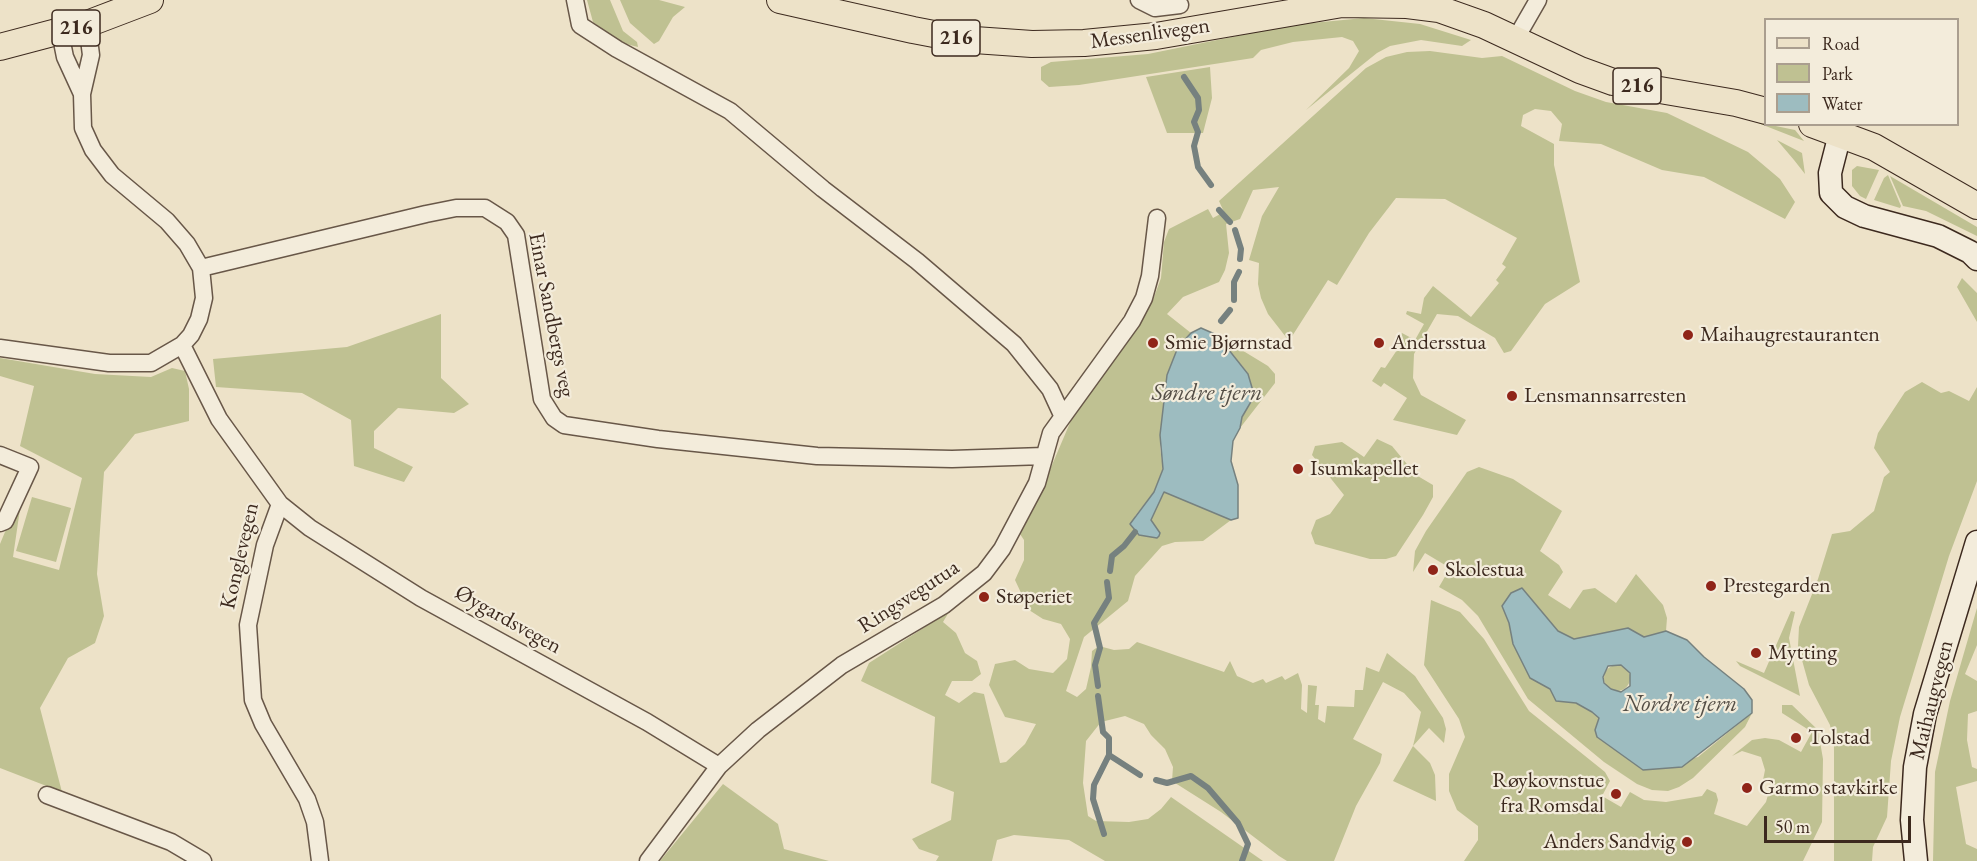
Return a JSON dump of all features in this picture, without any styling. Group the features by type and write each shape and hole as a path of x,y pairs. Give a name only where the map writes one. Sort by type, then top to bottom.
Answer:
{"main road":[{"name":"216","path":"0,47 87,24 150,0"},
{"name":"Messenlivegen","path":"780,0 913,30 1005,43 1084,43 1146,37 1298,10 1364,3 1440,9 1484,25 1515,40"},
{"name":"216","path":"1515,40 1580,70 1613,82 1736,103 1764,110"},
{"path":"1818,126 1883,152 1977,206"}],"street":[{"path":"575,0 580,25 617,49 730,111 824,189 917,261 1014,344 1050,389 1062,415"},
{"path":"1139,0 1155,8 1180,5"},
{"path":"1515,40 1538,0"},
{"path":"0,348 109,363 151,363 182,345 191,335 204,298 201,268 188,244 167,221 112,175 93,150 83,128 82,94 91,55 87,24"},
{"path":"60,32 65,57 82,94"},
{"path":"1840,134 1830,173 1832,192 1845,207 1864,216 1938,236 1970,252 1977,259"},
{"name":"Einar Sandbergs veg","path":"201,268 426,214 456,208 485,208 507,222 516,235 542,399 554,418 564,425 658,439 817,456 951,459 1044,456"},
{"name":"Ringsvegutua","path":"648,861 720,766 765,724 842,665 944,605 984,573 1023,514 1037,483 1051,434 1062,415 1120,339 1144,298 1150,276 1157,218"},
{"name":"Konglevegen","path":"182,345 219,419 280,504 265,545 248,625 253,700 263,724 307,799 315,822 320,861"},
{"path":"0,455 30,466 5,521 0,523"},
{"name":"Øygardsvegen","path":"280,504 318,533 421,597 657,728 720,766"},
{"name":"Maihaugvegen","path":"1916,861 1912,820 1917,756 1925,714 1977,542"},
{"path":"47,795 171,842 203,861"}],"green space":[{"path":"587,0 610,0 623,31 637,42 638,47 622,43 593,22"},
{"path":"620,0 659,0 685,7 673,17 659,41 654,44 630,23"},
{"path":"1364,18 1420,24 1471,40 1462,46 1421,40 1390,46 1377,53 1306,110 1349,68 1359,51 1353,41 1342,37 1293,42 1261,50 1253,58 1079,85 1049,87 1041,80 1041,67 1051,62 1148,54 1291,25"},
{"path":"1430,51 1482,58 1502,56 1575,91 1606,102 1667,113 1748,152 1780,179 1795,202 1785,219 1704,177 1662,170 1601,144 1559,141 1562,124 1551,111 1535,109 1523,115 1521,126 1554,144 1554,165 1580,282 1545,304 1511,351 1504,353 1495,338 1458,316 1437,314 1414,354 1413,378 1421,395 1466,420 1457,435 1393,420 1407,398 1384,383 1381,387 1372,381 1381,367 1385,368 1403,341 1399,337 1402,333 1415,340 1424,324 1406,314 1407,311 1421,314 1424,298 1433,286 1471,317 1499,283 1496,280 1506,267 1502,264 1517,238 1445,199 1396,198 1369,233 1337,285 1328,280 1289,341 1268,314 1261,298 1258,284 1259,263 1249,260 1262,216 1279,187 1253,190 1240,219 1226,224 1229,253 1219,282 1183,297 1167,314 1191,333 1178,347 1167,375 1160,448 1163,468 1154,492 1135,516 1139,535 1160,533 1151,520 1164,491 1231,520 1203,541 1175,542 1162,546 1135,576 1128,601 1084,637 1066,691 1077,697 1086,689 1092,651 1099,646 1114,650 1129,649 1137,642 1224,672 1230,661 1237,676 1253,683 1263,679 1266,683 1282,676 1285,680 1298,673 1302,685 1301,709 1307,713 1308,685 1317,686 1315,705 1319,705 1318,719 1325,723 1327,706 1354,707 1355,690 1363,690 1366,667 1379,672 1387,653 1415,676 1443,718 1446,729 1444,743 1429,728 1413,746 1421,712 1404,693 1383,682 1353,739 1382,754 1380,763 1356,806 1334,861 1287,861 1221,812 1172,781 1173,767 1165,749 1144,724 1125,716 1101,722 1086,741 1083,783 1088,816 1096,821 1129,822 1148,819 1171,797 1263,861 1105,861 1069,840 1014,835 997,840 992,861 936,861 939,856 919,849 912,839 951,820 954,792 931,783 935,717 861,681 869,663 925,627 924,621 935,620 949,612 943,622 956,633 965,653 977,661 981,674 972,681 952,681 945,695 959,703 974,692 984,694 1000,763 1006,762 1025,744 1036,724 1005,717 989,685 995,664 1015,660 1029,669 1053,673 1067,659 1070,639 1061,624 1043,619 1029,610 1015,580 1024,560 1024,540 1020,534 1032,512 1075,411 1138,326 1153,300 1161,278 1164,242 1169,229 1208,209 1213,218 1224,212 1219,201 1366,68 1386,57 1407,52"},
{"path":"1210,67 1212,98 1203,133 1167,133 1146,77"},
{"path":"1735,114 1764,122 1764,125"},
{"path":"1766,126 1795,130 1804,141"},
{"path":"1777,140 1802,153 1805,174 1794,160"},
{"path":"1857,166 1879,170 1866,199 1860,196 1852,186 1852,170"},
{"path":"1888,175 1900,208 1874,200 1884,178"},
{"path":"1890,176 1977,227 1977,236 1926,211 1903,206"},
{"path":"1962,278 1977,293 1977,322 1957,287"},
{"path":"441,314 441,378 469,404 454,413 398,408 374,431 374,448 413,467 404,482 354,466 351,420 302,393 216,387 213,359 347,347"},
{"path":"1217,335 1268,366 1275,374 1275,383 1240,428 1242,417 1252,401 1248,373"},
{"path":"0,358 95,374 151,377 172,368 185,371 189,389 189,421 135,434 104,472 97,574 104,616 95,643 68,658 40,708 62,792 0,768 0,544 12,515 20,509 13,557 59,570 82,478 20,446 34,386 0,376"},
{"path":"1922,382 1941,393 1949,391 1969,401 1977,387 1977,481 1949,556 1900,717 1891,761 1887,817 1873,847 1872,861 1834,861 1834,746 1830,725 1809,685 1798,646 1799,627 1818,579 1832,534 1850,531 1874,511 1884,477 1890,472 1874,448 1878,433 1905,392"},
{"path":"1377,439 1392,446 1416,475 1433,485 1433,497 1423,515 1396,556 1386,559 1370,559 1315,544 1311,533 1316,520 1330,514 1344,495 1312,455 1315,446 1342,442 1364,457"},
{"path":"1479,467 1513,479 1562,511 1540,551 1559,565 1563,572 1548,595 1570,609 1583,590 1595,588 1616,603 1636,574 1663,605 1667,618 1666,631 1653,636 1644,637 1628,628 1574,639 1558,631 1522,588 1511,593 1502,606 1509,623 1513,644 1530,678 1551,689 1556,701 1576,703 1599,717 1595,730 1597,737 1643,770 1698,757 1752,713 1745,727 1693,778 1668,791 1652,790 1637,784 1604,762 1528,699 1478,616 1462,600 1439,587 1450,568 1425,553 1413,572 1415,551 1426,531 1467,472"},
{"path":"32,497 71,508 56,562 16,551"},
{"path":"1431,600 1460,612 1484,639 1529,711 1605,772 1610,781 1602,796 1621,807 1630,792 1644,800 1666,802 1702,796 1707,789 1716,793 1718,800 1714,814 1747,826 1766,802 1771,784 1763,780 1765,770 1761,757 1742,751 1732,756 1752,740 1765,738 1779,740 1801,752 1812,732 1782,713 1782,705 1792,705 1818,730 1823,759 1822,822 1803,861 1464,861 1478,840 1478,826 1457,810 1449,791 1449,774 1465,737 1459,719 1424,665"},
{"path":"1977,608 1977,645 1965,674 1977,681 1977,711 1968,714 1967,740 1972,767 1977,769 1977,781 1956,787 1966,844 1977,849 1977,861 1933,861 1935,772 1950,701"},
{"path":"1791,611 1795,612 1789,638 1800,696 1740,666 1736,661 1764,673"},
{"path":"1617,665 1626,669 1630,678 1626,687 1617,691 1608,687 1604,678 1608,669"},
{"path":"1413,746 1430,763 1435,775 1436,801 1393,781"},
{"path":"723,784 778,824 784,849 829,861 660,861"}],"water":[{"name":"Søndre tjern","path":"1201,328 1217,335 1248,374 1253,391 1252,400 1242,417 1240,428 1233,441 1231,461 1238,485 1238,518 1231,520 1164,492 1151,520 1160,533 1159,536 1157,538 1139,535 1130,524 1154,492 1163,469 1160,435 1167,375 1178,347 1191,333"},
{"name":"Nordre tjern","path":"1522,588 1558,631 1574,639 1628,628 1644,637 1666,631 1687,640 1704,657 1744,689 1752,700 1752,713 1682,767 1643,770 1597,737 1595,730 1599,718 1592,712 1576,703 1556,701 1550,689 1530,678 1513,644 1509,623 1502,606 1511,593","holes":["1621,665 1630,673 1630,686 1621,692 1611,689 1604,683 1603,677 1608,666"]}],"waterway":[{"path":"1184,77 1198,98 1199,110 1194,122 1198,132 1194,146 1198,167 1211,185"},
{"path":"1219,210 1230,222"},
{"path":"1235,230 1241,249 1240,259"},
{"path":"1234,300 1234,282 1239,272"},
{"path":"1221,321 1230,310"},
{"path":"1110,571 1112,556 1135,532"},
{"path":"1098,686 1095,665 1100,648 1094,623 1109,598 1107,582"},
{"path":"1098,696 1103,732 1109,738 1109,755 1094,785 1093,799 1104,834"},
{"path":"1109,755 1140,775"},
{"path":"1156,780 1167,783 1191,776 1208,788 1238,823 1248,844 1242,861"}],"place":[{"name":"Maihaugrestauranten","path":"1688,335"},
{"name":"Smie Bjørnstad","path":"1153,343"},
{"name":"Andersstua","path":"1379,343"},
{"name":"Lensmannsarresten","path":"1512,396"},
{"name":"Isumkapellet","path":"1298,469"},
{"name":"Skolestua","path":"1433,570"},
{"name":"Prestegarden","path":"1711,586"},
{"name":"Støperiet","path":"984,597"},
{"name":"Mytting","path":"1756,653"},
{"name":"Tolstad","path":"1796,738"},
{"name":"Garmo stavkirke","path":"1747,788"},
{"name":"Røykovnstue fra Romsdal","path":"1616,794"},
{"name":"Anders Sandvig","path":"1687,842"}]}
